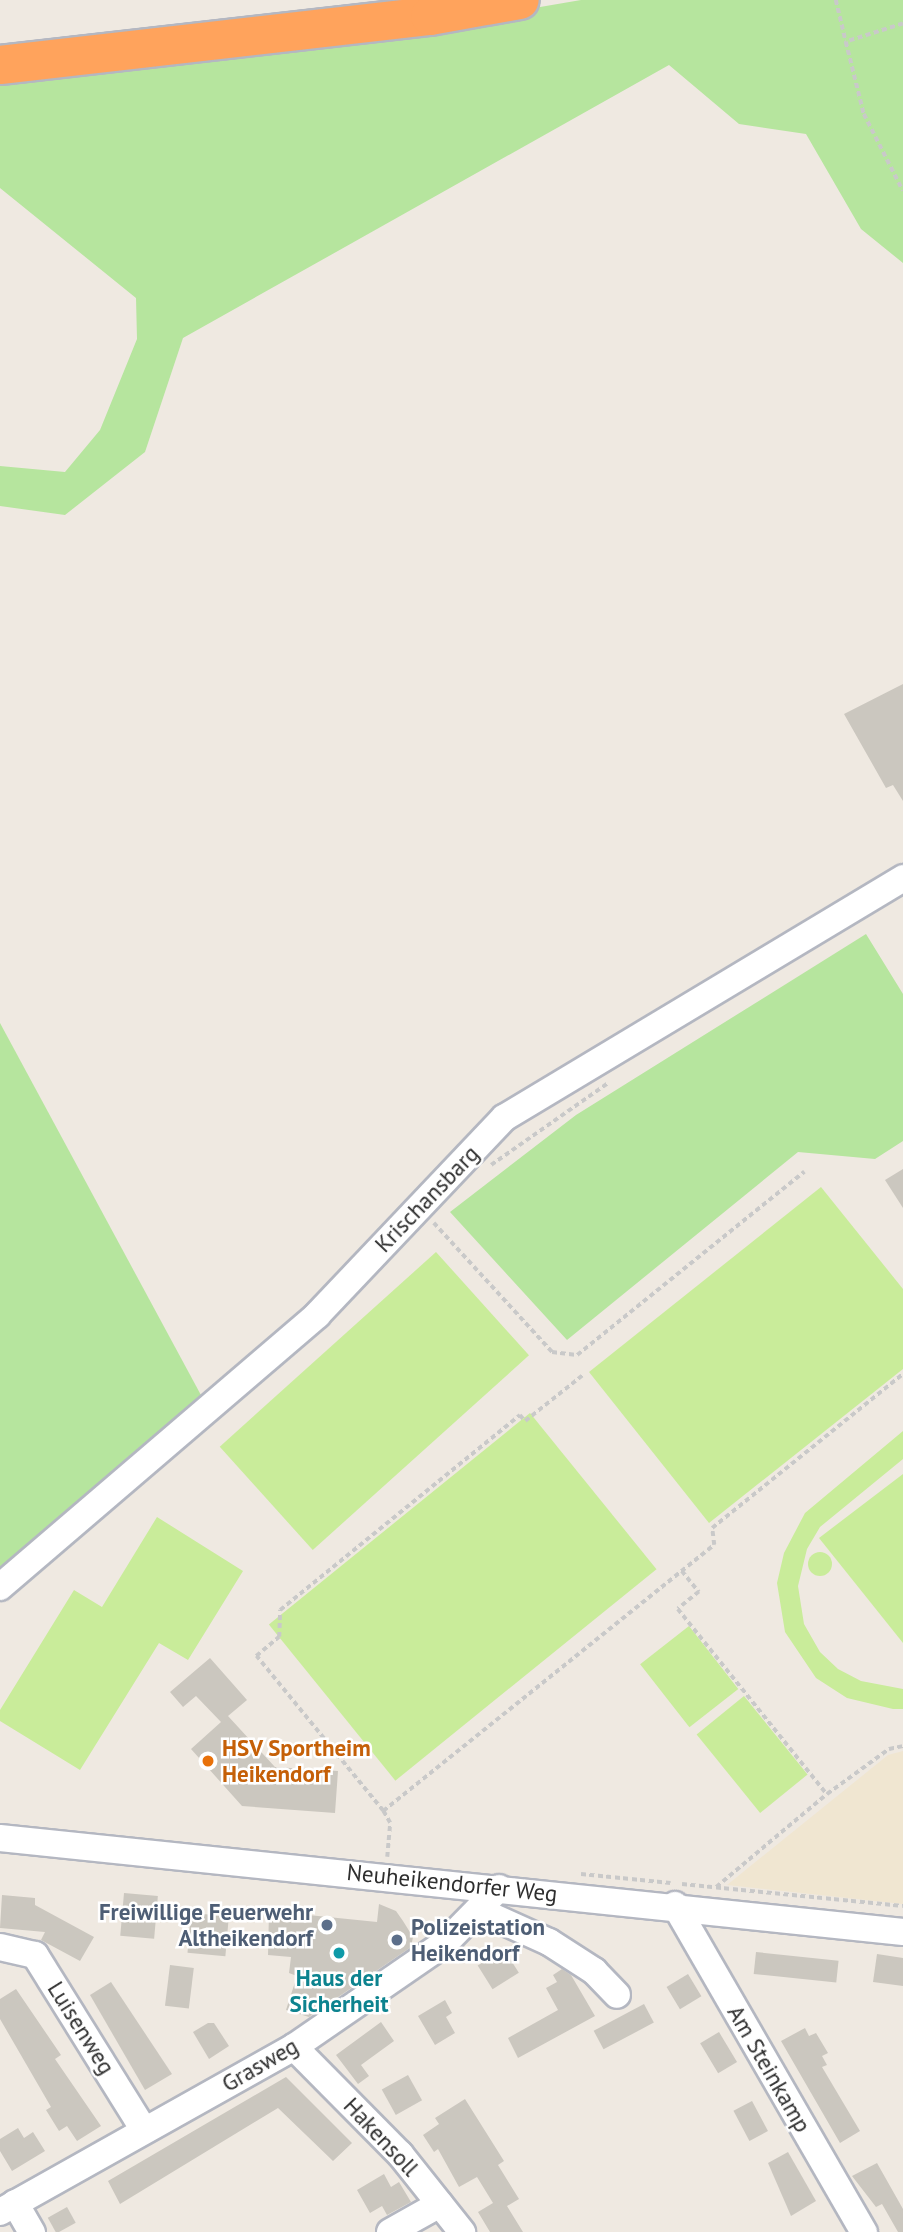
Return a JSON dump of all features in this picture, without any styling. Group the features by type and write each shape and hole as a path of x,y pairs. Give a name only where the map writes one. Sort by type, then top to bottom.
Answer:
{"highway":[{"path":"0,65 430,16 520,0"}],"street":[{"name":"Krischansbarg","path":"0,1587 428,1217 504,1118 903,878"},
{"name":"Neuheikendorfer Weg","path":"0,1838 675,1905 903,1932"},
{"name":"Grasweg","path":"7,2207 293,2047 444,1943 499,1888"},
{"name":"Am Steinkamp","path":"675,1905 864,2232"},
{"path":"478,1910 550,1942 594,1971 617,1995"},
{"name":"Luisenweg","path":"1,1948 35,1955 144,2130"},
{"name":"Hakensoll","path":"293,2047 400,2154 463,2232"},
{"path":"390,2232 440,2204"},
{"path":"7,2207 32,2232"}],"path":[{"path":"836,0 864,114 903,191"},
{"path":"846,42 903,24"},
{"path":"485,1170 618,1077"},
{"path":"428,1217 552,1352 576,1356 804,1172"},
{"path":"387,1857 390,1823 383,1811 256,1657 279,1637 280,1609 520,1415 525,1421 584,1374"},
{"path":"383,1811 714,1545 712,1528 903,1374"},
{"path":"682,1571 699,1592 678,1609 827,1794"},
{"path":"716,1887 827,1794 888,1749 903,1746"},
{"path":"567,1873 903,1906"}],"shaded area":[{"path":"903,1751 903,1904 727,1885 888,1755"}],"green space":[{"path":"581,0 903,0 903,263 861,229 806,134 739,124 669,65 183,338 145,452 65,515 0,506 0,466 65,472 100,430 137,339 136,298 0,188 0,83 440,24"},
{"path":"866,934 903,994 903,1141 875,1159 798,1152 567,1340 450,1212 576,1115"},
{"path":"0,1023 202,1397 0,1578"},
{"path":"821,1187 903,1289 903,1369 709,1523 589,1372"},
{"path":"436,1252 529,1355 313,1550 220,1447"},
{"path":"530,1413 656,1569 395,1781 269,1624"},
{"path":"903,1431 903,1459 820,1527 807,1549 798,1586 804,1624 820,1652 838,1669 861,1681 903,1689 903,1709 893,1709 847,1698 816,1678 785,1632 777,1583 784,1553 805,1513"},
{"path":"903,1474 903,1643 819,1538"},
{"path":"157,1517 243,1571 188,1660 159,1643 80,1770 0,1721 0,1710 74,1590 102,1607"},
{"path":"820,1552 829,1555 832,1564 829,1573 820,1576 811,1573 808,1564 811,1555"},
{"path":"689,1626 738,1689 689,1727 640,1664"},
{"path":"744,1696 808,1774 760,1813 697,1734"}],"building":[{"path":"903,684 903,801 893,785 886,788 844,714"},
{"path":"903,1169 903,1208 885,1180"},
{"path":"210,1658 247,1700 228,1716 275,1767 338,1771 335,1813 242,1806 191,1749 221,1722 196,1696 183,1707 170,1692"},
{"path":"124,1893 158,1896 154,1939 120,1936"},
{"path":"2,1895 35,1898 35,1905 94,1937 80,1961 41,1940 45,1932 0,1928"},
{"name":"Haus der Sicherheit","path":"379,1904 396,1911 413,1937 411,1947 309,2017 286,2010 297,1976 289,1973 291,1957 268,1955 269,1911 377,1922"},
{"path":"191,1913 229,1916 225,1956 188,1953"},
{"path":"504,1949 519,1973 493,1989 478,1965"},
{"path":"756,1952 839,1961 836,1983 754,1974"},
{"path":"877,1954 903,1958 903,1986 873,1982"},
{"path":"170,1965 194,1968 189,2009 165,2006"},
{"path":"562,1969 571,1975 595,2016 518,2058 508,2038 558,2010 546,1988 557,1982 553,1975"},
{"path":"688,1974 701,1996 680,2009 667,1987"},
{"path":"111,1982 172,2074 145,2090 90,1995"},
{"path":"16,1989 61,2055 55,2059 101,2126 77,2141 67,2126 59,2131 46,2110 51,2107 0,2019 0,1999"},
{"path":"445,2000 452,2013 446,2017 455,2033 435,2045 418,2016"},
{"path":"644,2004 654,2023 604,2049 594,2031"},
{"path":"381,2022 394,2041 361,2065 369,2076 358,2084 336,2055"},
{"path":"208,2023 214,2023 229,2046 209,2059 193,2032"},
{"path":"805,2028 809,2036 816,2033 828,2053 822,2056 827,2065 822,2067 860,2131 840,2143 781,2041"},
{"path":"719,2032 737,2062 718,2073 700,2043"},
{"path":"408,2075 422,2100 396,2115 382,2090"},
{"path":"286,2077 352,2143 333,2161 278,2108 120,2204 108,2181"},
{"path":"465,2099 504,2161 498,2165 519,2199 507,2206 523,2232 490,2232 478,2212 493,2203 477,2177 459,2187 438,2149 434,2152 423,2135 439,2124 435,2118"},
{"path":"752,2101 768,2131 749,2141 733,2111"},
{"path":"18,2128 24,2138 33,2132 45,2151 12,2171 0,2151 0,2139"},
{"path":"788,2152 816,2201 791,2216 768,2163"},
{"path":"877,2163 903,2209 903,2232 898,2232 882,2204 876,2207 852,2176"},
{"path":"384,2174 391,2187 399,2182 411,2202 387,2215 382,2206 370,2213 357,2190"},
{"path":"67,2207 76,2223 56,2232 48,2218"}],"place":[{"name":"HSV Sportheim Heikendorf","path":"208,1761"},
{"name":"Freiwillige Feuerwehr Altheikendorf","path":"327,1925"},
{"name":"Polizeistation Heikendorf","path":"397,1940"},
{"name":"Haus der Sicherheit","path":"339,1953"}]}
